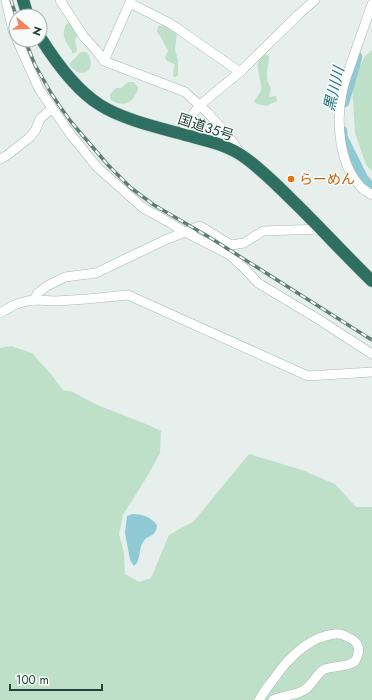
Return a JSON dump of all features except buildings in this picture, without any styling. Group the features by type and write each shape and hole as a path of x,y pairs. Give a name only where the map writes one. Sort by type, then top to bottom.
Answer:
{"highway":[{"name":"国道35号","path":"46,48 51,56 81,90 98,104 112,112 218,144 243,156 266,175 321,228 372,281"}],"street":[{"path":"60,0 84,37 104,61 185,92 200,105 227,134 243,156"},
{"path":"181,134 189,119 200,105 240,72 298,14 315,0"},
{"path":"104,61 130,1 171,24 240,72"},
{"path":"372,4 342,93 339,123 340,138 350,172 360,186 372,195"},
{"path":"21,48 39,89 97,167 143,208 184,232 230,255 258,284 318,319 372,354"},
{"path":"0,159 29,138 35,131 40,119 52,108"},
{"path":"34,300 38,293 46,286 65,277 96,273 165,240 200,226 231,245 244,243 263,231 321,228"},
{"path":"0,313 14,305 34,300 56,301 128,295 308,376 372,372"},
{"path":"259,700 278,672 295,653 316,640 322,637 337,634 348,637 357,644 359,651 356,660 351,664 330,667 322,670 306,689 299,693 272,700"}],"green space":[{"path":"69,23 74,26 78,34 75,40 77,50 75,53 72,53 64,35 66,24"},
{"path":"164,25 177,33 175,50 178,60 178,76 174,77 173,71 175,65 166,60 165,57 168,51 157,32 158,26"},
{"path":"372,50 372,171 366,165 355,133 352,84 365,56"},
{"path":"81,52 87,52 91,64 87,72 83,73 73,69 69,64"},
{"path":"265,54 269,56 267,79 271,88 269,97 276,96 277,101 266,106 257,104 254,101 261,90 258,62"},
{"path":"128,82 134,82 138,88 134,98 131,101 121,104 110,99 110,94 116,88 121,88"},
{"path":"11,346 32,353 63,390 73,392 95,404 161,431 160,453 123,515 119,534 124,553 125,574 139,582 151,578 169,535 194,521 249,454 302,470 335,484 356,507 372,507 372,700 0,700 0,348"}],"water":[{"path":"132,514 146,516 157,525 155,532 143,542 140,548 138,561 134,566 130,560 125,533 127,516"}],"waterway":[{"name":"黒川川","path":"344,102 357,57"},
{"name":"黒川川","path":"342,131 342,137 363,179 372,189"}],"railway":[{"path":"11,0 14,8"},
{"path":"28,48 35,65 51,93 72,123 108,165 131,188 154,205 209,237 372,340"}],"place":[{"name":"らーめん","path":"291,179"}]}
